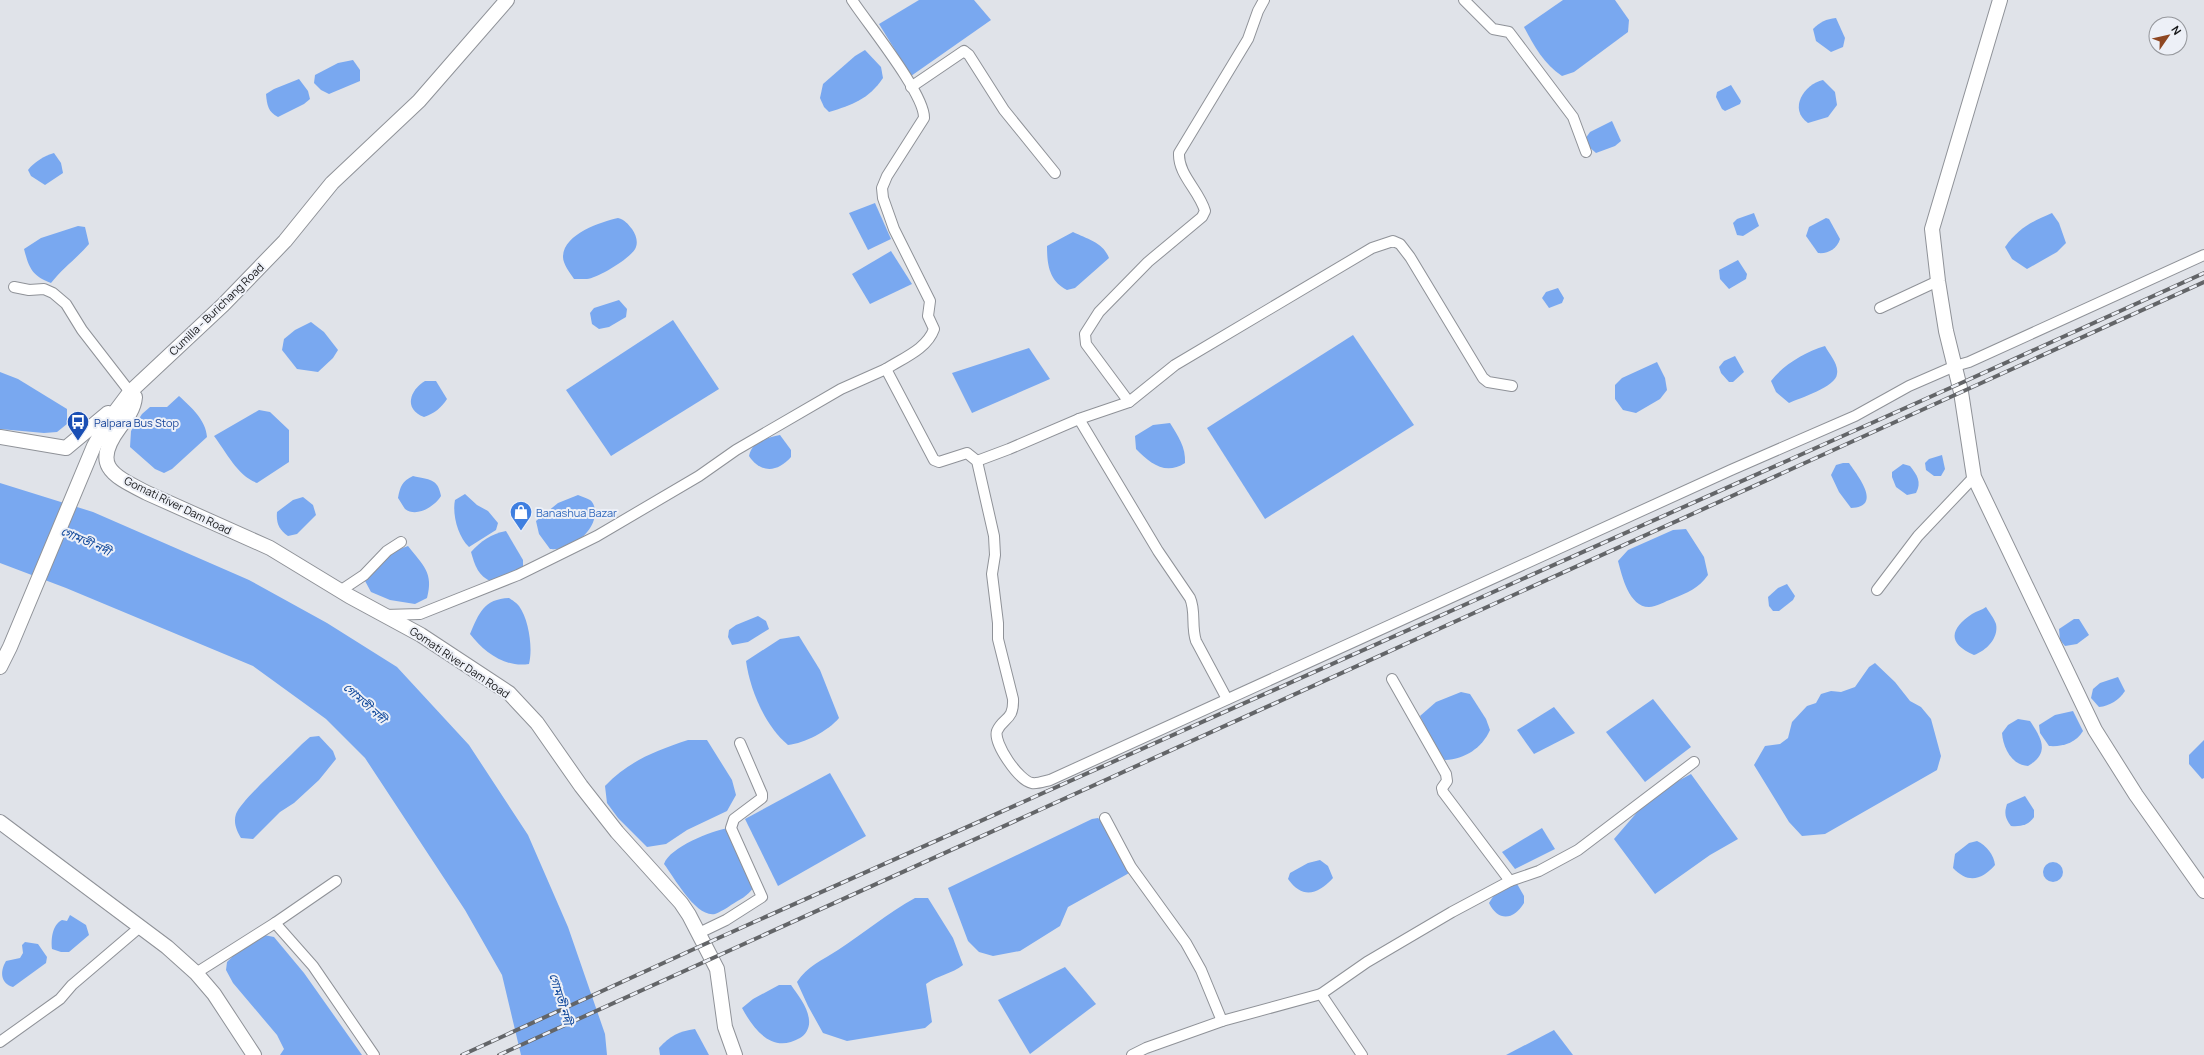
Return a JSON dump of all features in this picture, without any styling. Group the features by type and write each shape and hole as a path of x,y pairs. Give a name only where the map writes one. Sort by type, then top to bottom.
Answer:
{"main road":[{"name":"Cumilla - Burichang Road","path":"0,667 10,647 98,437 130,392 223,305 280,247 332,183 419,101 508,0"},
{"path":"2000,0 1932,229 1946,331 1961,392 1974,477 2095,730 2136,795 2204,891"},
{"path":"0,437 66,448 130,392"},
{"name":"Gomati River Dam Road","path":"130,392 135,397 133,407 110,442 105,455 108,466 113,472 140,490 270,548 340,591 421,635 502,689 527,711 581,786 617,832 681,903 699,933 717,969 725,1027 735,1055"},
{"path":"0,822 140,927 196,973 214,994 254,1055"}],"street":[{"path":"385,615 420,614 518,575 597,536 699,476 736,450 841,389 886,369 924,345 931,338 934,330 928,316 930,301 894,229 883,198 882,188 887,176 924,118 924,112 912,87 852,0"},
{"path":"1129,402 1086,344 1085,334 1099,312 1148,262 1202,217 1205,211 1202,202 1179,162 1179,152 1248,39 1258,11 1264,0"},
{"path":"1464,0 1495,31 1509,32 1573,117 1586,152"},
{"path":"912,87 964,51 969,55 1004,110 1055,173"},
{"path":"977,461 1009,450 1079,419 1129,402 1174,365 1372,248 1394,241 1400,244 1410,257 1483,378 1488,382 1512,386"},
{"path":"886,369 934,460 939,462 967,453 977,461 994,536 992,574 1000,652 1013,699 1014,709 1008,719 998,729 996,736 1006,757 1022,779 1032,783 1050,780 1731,470 1855,416 1909,386 1955,366 1969,362 2204,255"},
{"path":"1880,308 1938,281"},
{"path":"14,287 29,290 44,289 53,293 66,304 110,368 130,392"},
{"path":"1079,419 1158,551 1190,598 1192,604 1193,634 1227,699"},
{"path":"1877,590 1918,536 1974,477"},
{"path":"340,591 364,575 387,551 401,542"},
{"path":"1392,679 1446,774 1447,781 1442,788 1443,792 1510,881"},
{"path":"699,933 732,916 762,897 731,828 734,819 762,798 762,794 740,742"},
{"path":"1132,1055 1148,1051 1222,1021 1321,994 1374,958 1510,881 1539,870 1578,850 1694,762"},
{"path":"1105,818 1131,867 1186,943 1201,970 1222,1021"},
{"path":"196,973 275,923 336,881"},
{"path":"275,923 313,966 374,1055"},
{"path":"0,1042 60,999 72,985 140,927"},
{"path":"1321,994 1362,1055"}],"water":[{"path":"919,0 974,0 991,20 911,76 879,24"},
{"path":"1563,0 1615,0 1629,20 1628,32 1574,72 1562,76 1545,60 1524,27"},
{"path":"1836,18 1845,38 1843,47 1831,52 1816,41 1813,29 1823,21"},
{"path":"865,50 881,67 883,78 866,96 853,104 829,112 824,107 820,98 823,84 855,56"},
{"path":"353,60 360,70 360,81 329,94 321,90 314,83 315,75 338,63"},
{"path":"299,79 308,91 310,99 304,104 278,117 272,113 267,102 266,94 274,89"},
{"path":"1823,80 1835,92 1837,105 1828,117 1808,123 1799,111 1801,98 1810,86"},
{"path":"1731,85 1741,101 1740,104 1725,111 1722,109 1716,97 1717,92"},
{"path":"1612,121 1621,141 1615,146 1596,153 1588,146 1585,139 1590,132"},
{"path":"54,153 61,163 63,173 45,185 31,176 28,170 33,164"},
{"path":"875,203 891,239 868,250 849,213"},
{"path":"1754,213 1759,226 1743,236 1737,235 1733,223 1737,219"},
{"path":"2052,213 2059,223 2066,243 2057,252 2027,269 2012,259 2005,247 2020,230 2038,219"},
{"path":"618,218 626,222 632,229 637,242 636,247 629,256 599,275 587,279 574,279 563,260 565,249 569,242 584,230"},
{"path":"1826,218 1829,219 1840,239 1837,246 1832,250 1825,253 1818,253 1806,236 1809,227"},
{"path":"78,226 85,227 89,244 51,283 35,274 30,266 24,249 41,238"},
{"path":"1073,232 1099,245 1103,248 1109,258 1075,288 1067,290 1056,282 1050,271 1047,246"},
{"path":"891,251 912,284 870,304 852,274"},
{"path":"1738,260 1747,274 1746,279 1729,289 1720,279 1719,270"},
{"path":"1558,288 1564,298 1562,303 1549,308 1542,298 1546,292"},
{"path":"619,300 627,309 626,317 609,327 599,329 592,324 590,313 594,308"},
{"path":"673,320 719,389 611,456 566,390"},
{"path":"311,322 324,332 338,350 333,358 318,372 297,369 282,350 284,339 295,330"},
{"path":"1353,335 1414,425 1265,519 1207,428"},
{"path":"1825,346 1837,367 1835,379 1824,388 1789,403 1776,392 1771,381 1788,364"},
{"path":"1029,348 1050,379 972,413 952,373"},
{"path":"1735,356 1744,372 1733,382 1729,382 1721,373 1719,367 1724,361"},
{"path":"1657,362 1665,378 1667,390 1660,399 1636,413 1623,410 1615,399 1615,385 1622,378"},
{"path":"0,372 18,379 67,409 67,424 57,432 44,433 0,429"},
{"path":"425,381 436,381 447,399 437,410 424,417 417,414 413,409 411,399 416,389"},
{"path":"179,396 201,419 207,437 172,469 164,473 155,469 130,447 131,431 142,414 150,407 167,407"},
{"path":"259,410 270,412 289,430 289,462 257,483 250,480 238,469 214,436"},
{"path":"1170,423 1179,437 1183,447 1185,463 1178,467 1164,468 1152,463 1136,449 1135,436 1153,425"},
{"path":"780,435 791,450 791,457 781,466 770,469 759,466 754,462 749,456 753,447 760,441"},
{"path":"1942,455 1945,469 1941,476 1934,476 1926,470 1925,463 1929,459"},
{"path":"1849,463 1858,475 1865,490 1867,497 1865,502 1860,506 1851,508 1839,492 1831,475 1836,465"},
{"path":"1903,464 1910,466 1917,476 1919,485 1916,493 1907,495 1896,487 1892,477 1892,472"},
{"path":"413,476 428,479 435,483 440,490 441,496 435,504 425,510 415,512 405,509 398,498 402,485 406,480"},
{"name":"গোমতী নদী","path":"0,483 93,512 249,580 327,623 397,667 469,745 528,835 568,927 605,1034 607,1055 521,1055 502,975 465,910 365,758 326,719 253,666 66,588 0,563"},
{"path":"465,494 477,505 488,511 498,523 496,530 469,547 465,543 459,531 454,512 455,500"},
{"path":"578,495 590,500 594,505 594,519 591,526 580,539 566,547 550,549 539,534 536,521 558,503"},
{"path":"303,497 313,505 316,515 297,534 288,536 279,526 277,512 293,500"},
{"path":"1686,529 1704,557 1708,575 1697,587 1683,595 1655,606 1642,606 1631,596 1624,582 1618,561 1628,550 1673,530"},
{"path":"506,531 523,560 523,568 492,582 480,574 471,552 487,538"},
{"path":"408,546 426,570 429,582 427,598 415,604 390,600 371,592 364,579 389,553"},
{"path":"1787,584 1795,596 1793,600 1779,611 1773,611 1769,606 1768,597 1778,588"},
{"path":"509,598 518,605 528,626 531,650 529,664 520,665 503,661 488,652 470,634 476,620 488,604 501,599"},
{"path":"1986,607 1996,624 1996,634 1994,639 1987,647 1974,655 1959,646 1955,636 1956,630 1959,625 1972,614"},
{"path":"758,616 766,621 769,629 748,642 732,645 728,637 729,630 736,625"},
{"path":"2074,619 2079,619 2089,635 2077,644 2065,646 2060,640 2059,629"},
{"path":"799,636 820,670 839,718 816,736 802,742 788,745 772,728 760,707 751,684 746,661 780,639"},
{"path":"1875,663 1895,682 1910,701 1921,707 1931,719 1941,756 1937,770 1825,834 1802,836 1789,822 1754,765 1765,746 1780,744 1788,738 1792,722 1807,706 1816,703 1821,694 1831,691 1841,692 1855,687 1869,667"},
{"path":"2118,677 2125,691 2114,702 2099,707 2091,698 2093,689 2100,683"},
{"path":"1461,692 1470,694 1486,719 1490,730 1478,747 1466,755 1445,760 1437,752 1420,716 1436,702"},
{"path":"1653,699 1691,747 1645,782 1606,732"},
{"path":"1554,707 1575,733 1534,754 1517,730"},
{"path":"2073,711 2083,731 2077,739 2064,745 2049,746 2040,733 2039,725 2055,715"},
{"path":"2018,719 2030,721 2038,734 2042,745 2039,756 2028,766 2022,765 2013,759 2004,744 2002,733 2008,725"},
{"path":"319,736 333,751 336,759 319,780 294,803 280,812 253,839 241,838 235,824 236,814 240,807 256,789 302,744 310,737"},
{"path":"688,740 707,740 732,780 736,795 727,811 687,830 666,844 647,847 618,818 607,803 605,786 614,777 633,763 664,748"},
{"path":"2204,740 2204,778 2202,779 2189,764 2189,755"},
{"path":"830,773 866,836 778,886 745,819"},
{"path":"1691,774 1738,839 1710,855 1655,894 1614,839 1652,795"},
{"path":"2025,796 2034,810 2034,817 2030,822 2024,825 2011,826 2006,815 2007,804"},
{"path":"1098,818 1105,824 1131,872 1068,907 1060,926 1020,951 993,956 979,952 968,941 948,888 1092,819"},
{"path":"728,828 753,888 746,896 723,910 715,914 708,914 700,910 693,903 664,864 674,852 682,846 712,832"},
{"path":"1542,828 1555,849 1515,869 1502,852"},
{"path":"1977,841 1989,851 1995,865 1980,877 1969,878 1953,868 1955,854 1969,843"},
{"path":"1320,860 1328,866 1333,878 1322,888 1316,891 1305,892 1299,890 1288,879 1290,873 1308,863"},
{"path":"2053,862 2060,865 2063,872 2060,879 2053,882 2046,879 2043,872 2046,865"},
{"path":"1516,882 1524,896 1524,903 1516,913 1501,916 1489,903 1494,895"},
{"path":"915,898 928,898 953,938 963,965 935,978 926,984 932,1022 925,1028 847,1041 823,1033 797,982 801,976 816,964"},
{"path":"70,915 86,925 89,935 69,952 61,952 52,949 52,937 56,925 62,920 67,921"},
{"path":"264,935 274,937 304,973 362,1055 280,1055 284,1049 277,1035 233,983 226,970 227,962 237,952"},
{"path":"25,942 38,944 47,957 46,963 13,987 3,980 2,973 4,965 6,961 20,958 23,953 22,945"},
{"path":"1065,967 1096,1004 1030,1054 998,1000"},
{"path":"779,985 791,985 807,1010 809,1020 806,1033 802,1037 790,1042 781,1043 765,1037 752,1024 742,1008 753,999"},
{"path":"695,1029 709,1055 660,1055 659,1048 671,1037 684,1031"},
{"path":"1554,1030 1573,1055 1506,1055"}],"railway":[{"path":"462,1055 705,944 1959,384 2204,273"},
{"path":"499,1055 2204,282"}],"place":[{"name":"Palpara Bus Stop","path":"78,442"},
{"name":"Banashua Bazar","path":"521,532"}]}
